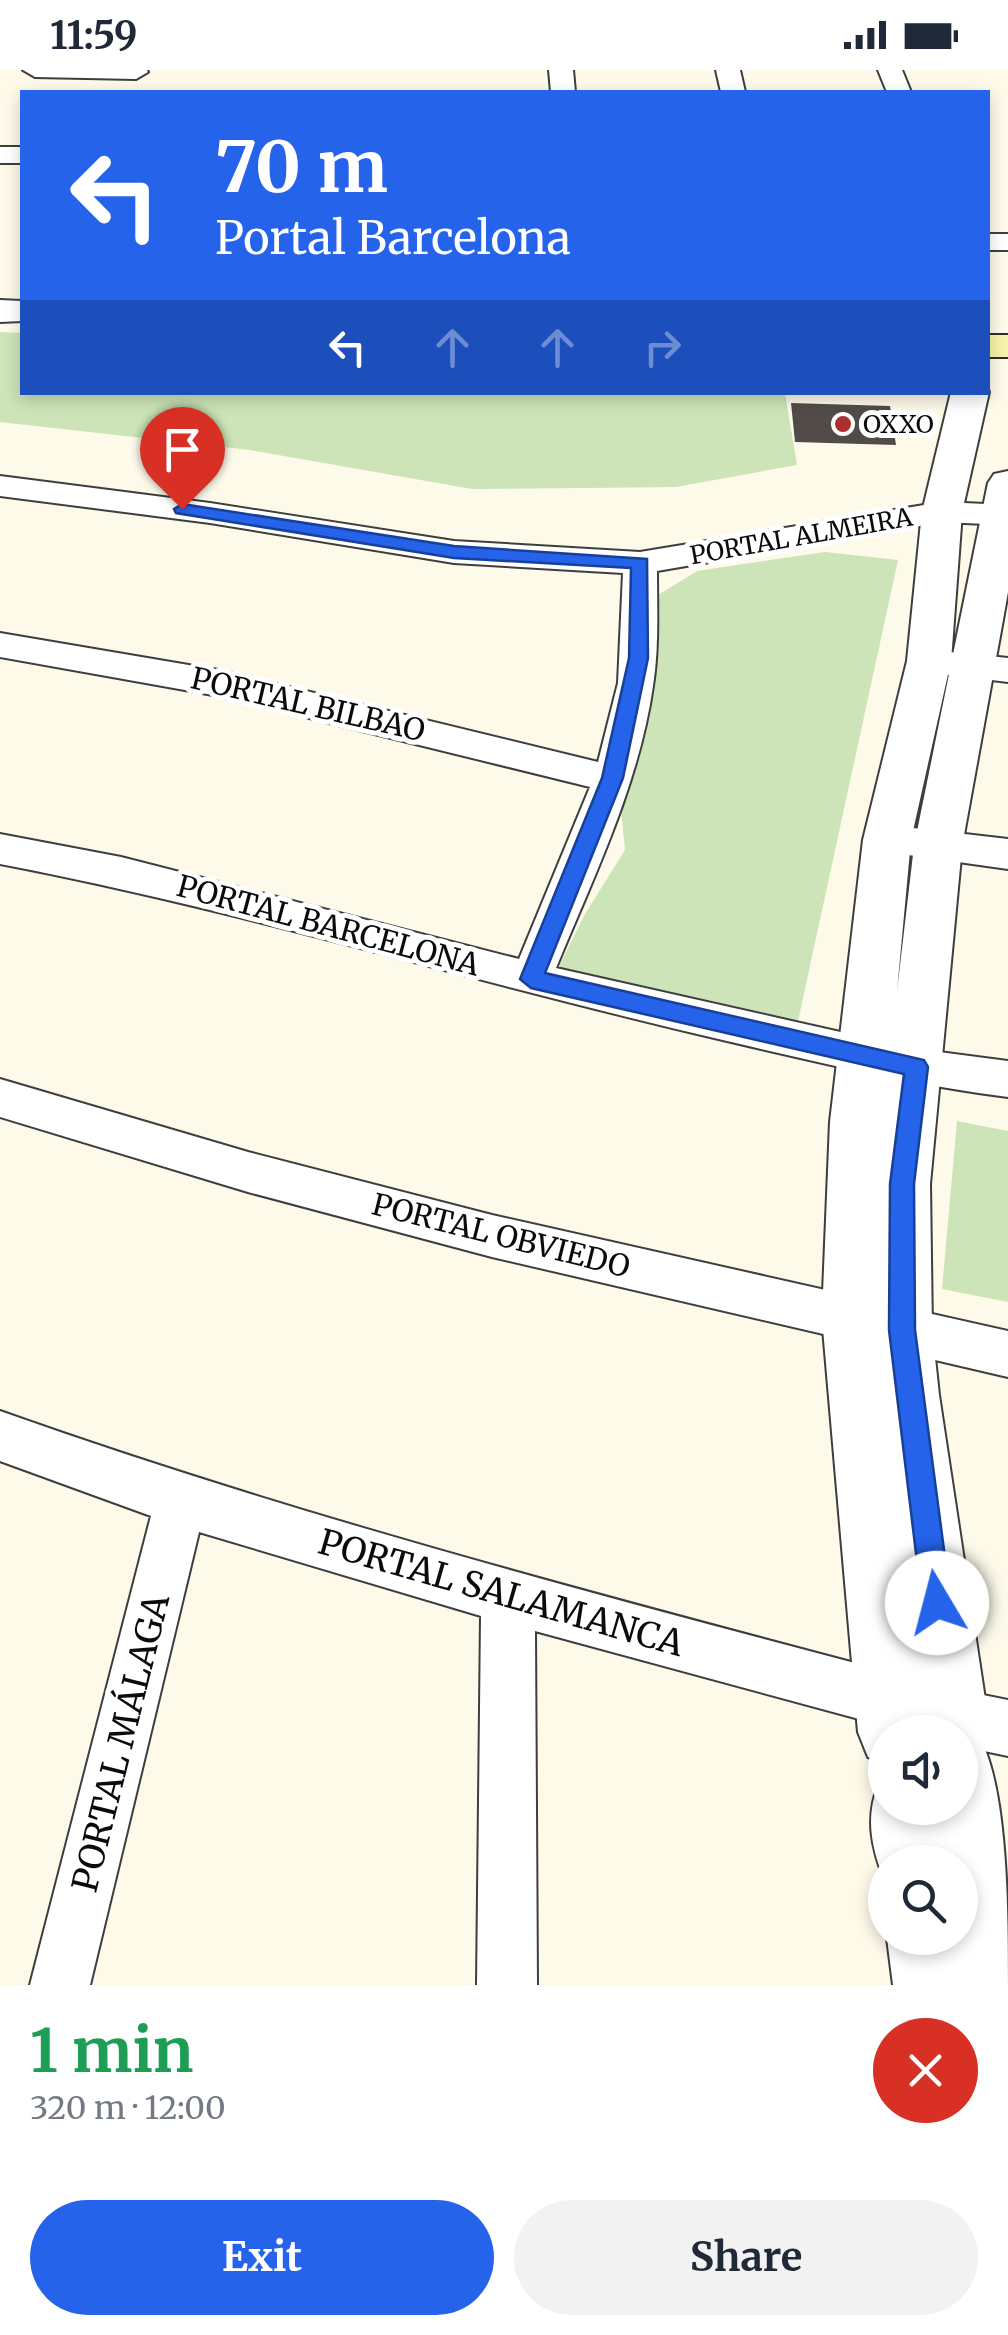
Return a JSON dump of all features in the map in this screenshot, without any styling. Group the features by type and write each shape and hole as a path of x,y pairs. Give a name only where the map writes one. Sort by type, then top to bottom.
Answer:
{"street":[{"path":"34,70 135,78"},
{"path":"969,395 942,512 970,666"},
{"name":"PORTAL ALMEIRA","path":"0,486 210,513 454,552 640,563 1006,504"},
{"path":"951,1715 877,1324 857,1122 864,1056 912,843 970,666 1006,504"},
{"path":"531,979 612,778 633,699 640,563"},
{"name":"PORTAL BILBAO","path":"0,646 224,684 612,778"},
{"path":"912,843 1008,854"},
{"path":"890,1715 867,1442 877,1324 902,1184 916,1067 912,843"},
{"name":"PORTAL BARCELONA","path":"0,849 139,876 531,979 864,1056 1008,1079"},
{"name":"PORTAL OBVIEDO","path":"0,1098 248,1172 492,1236 1008,1354"},
{"name":"PORTAL SALAMANCA","path":"0,1436 181,1501 508,1597 887,1715"},
{"name":"PORTAL MÁLAGA","path":"60,1985 181,1501"},
{"path":"507,1985 508,1597"},
{"name":"PORTAL SALAMANCA","path":"978,1736 1008,1728"},
{"path":"966,1825 986,1985"},
{"path":"927,1955 931,1985"}],"green space":[{"path":"0,332 20,333 20,395 785,395 797,465 676,487 472,489 250,450 0,422"},
{"path":"825,552 898,560 798,1021 557,970 585,914 625,850 620,799 650,600 697,571"},
{"path":"957,1121 1008,1131 1008,1302 942,1289"}],"building":[{"name":"OXXO","path":"791,403 890,406 896,445 795,442"}],"place":[{"name":"OXXO","path":"843,424"}],"route":[{"path":"182,509 454,552 640,563 638,658 620,752 531,979 916,1067 902,1184 902,1330 937,1603"}]}
